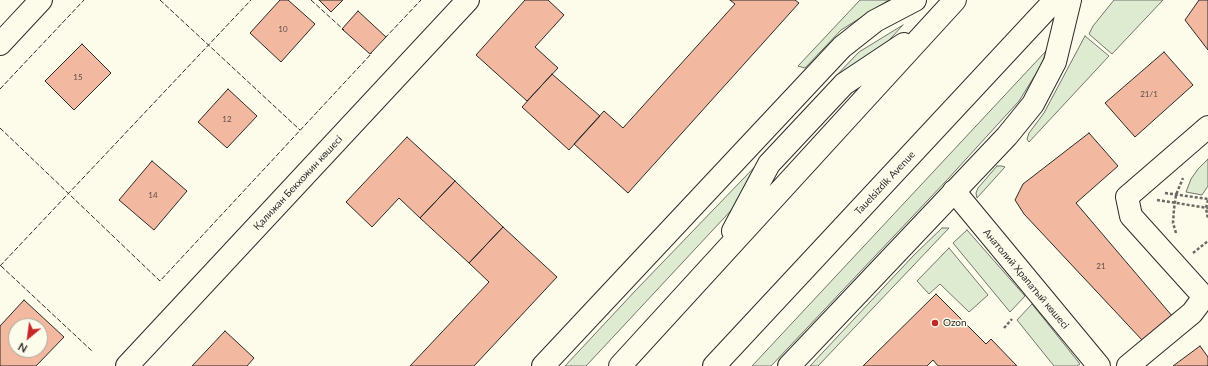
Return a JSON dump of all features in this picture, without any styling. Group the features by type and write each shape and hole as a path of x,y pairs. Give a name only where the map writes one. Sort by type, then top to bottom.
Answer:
{"main road":[{"path":"0,44 41,0"},
{"name":"Қалижан Бекхожин көшесі","path":"127,366 468,0"},
{"path":"543,366 842,47 875,21 915,0"},
{"path":"620,366 955,0"},
{"name":"Tauelsizdik Avenue","path":"714,366 1055,0"},
{"path":"789,366 1007,136 1033,104 1055,62 1070,0"},
{"path":"1128,366 1206,300 1130,216 1127,197 1208,127"},
{"name":"Анатолий Храпатый көшесі","path":"954,191 1099,366"}],"path":[{"path":"1179,238 1173,222 1176,195 1185,174"},
{"path":"1163,193 1208,200 1208,219"},
{"path":"1152,200 1207,208"},
{"path":"1190,255 1208,241"},
{"path":"1004,328 1012,319"}],"green space":[{"path":"860,0 889,0 841,30 805,68 798,66"},
{"path":"1114,0 1163,0 1112,54 1089,34 1093,26"},
{"path":"903,25 881,49 831,81 859,52"},
{"path":"1085,36 1109,56 1029,142 1027,139 1029,133 1044,113"},
{"path":"1046,51 1042,64 1019,101 946,181 771,366 752,366"},
{"path":"769,152 738,203 586,366 565,366 636,290"},
{"path":"1208,159 1208,186 1202,195 1186,192 1191,179"},
{"path":"997,166 1005,167 977,198 976,193 978,188"},
{"path":"942,228 949,228 818,366 810,366 914,255"},
{"path":"967,230 1025,296 1010,312 953,243"},
{"path":"949,248 988,295 969,312 940,284 929,294 917,281"},
{"path":"1032,304 1080,364 1077,366 1054,366 1017,320"}],"building":[{"path":"280,0 288,0 315,24 281,62 250,33"},
{"path":"319,0 343,0 331,12"},
{"path":"525,0 548,0 564,15 535,47 558,68 527,101 476,55"},
{"path":"730,0 795,0 799,3 628,193 574,144 604,111 623,128 735,4"},
{"path":"1199,0 1208,0 1208,50 1185,20"},
{"path":"358,11 386,37 370,54 342,29"},
{"path":"82,44 111,73 74,110 45,81"},
{"path":"1164,52 1193,85 1135,137 1105,103"},
{"path":"552,74 600,116 569,150 522,107"},
{"path":"228,89 257,116 227,148 198,122"},
{"path":"1089,133 1118,166 1076,203 1173,317 1142,340 1024,214 1015,200 1023,184"},
{"path":"407,137 455,181 420,218 399,198 372,227 346,202"},
{"path":"152,161 187,191 154,230 119,200"},
{"path":"455,181 503,227 469,263 420,218"},
{"path":"503,227 557,277 474,366 410,366 489,282 469,263"},
{"path":"936,294 986,344 991,339 1017,366 938,366 933,360 927,366 863,366"},
{"path":"24,300 43,318 8,318 8,358 44,358 36,366 0,366 0,326"},
{"path":"48,322 64,337 48,354"},
{"path":"225,331 254,358 247,366 192,366"},
{"path":"1200,346 1208,357 1208,366 1173,366"}],"fence":[{"path":"0,89 84,0"},
{"path":"160,0 300,130"},
{"path":"0,266 251,0"},
{"path":"311,0 344,30"},
{"path":"385,38 421,0"},
{"path":"0,128 160,281 372,53"},
{"path":"1,266 92,351"}],"place":[{"name":"Ozon","path":"935,323"}]}
